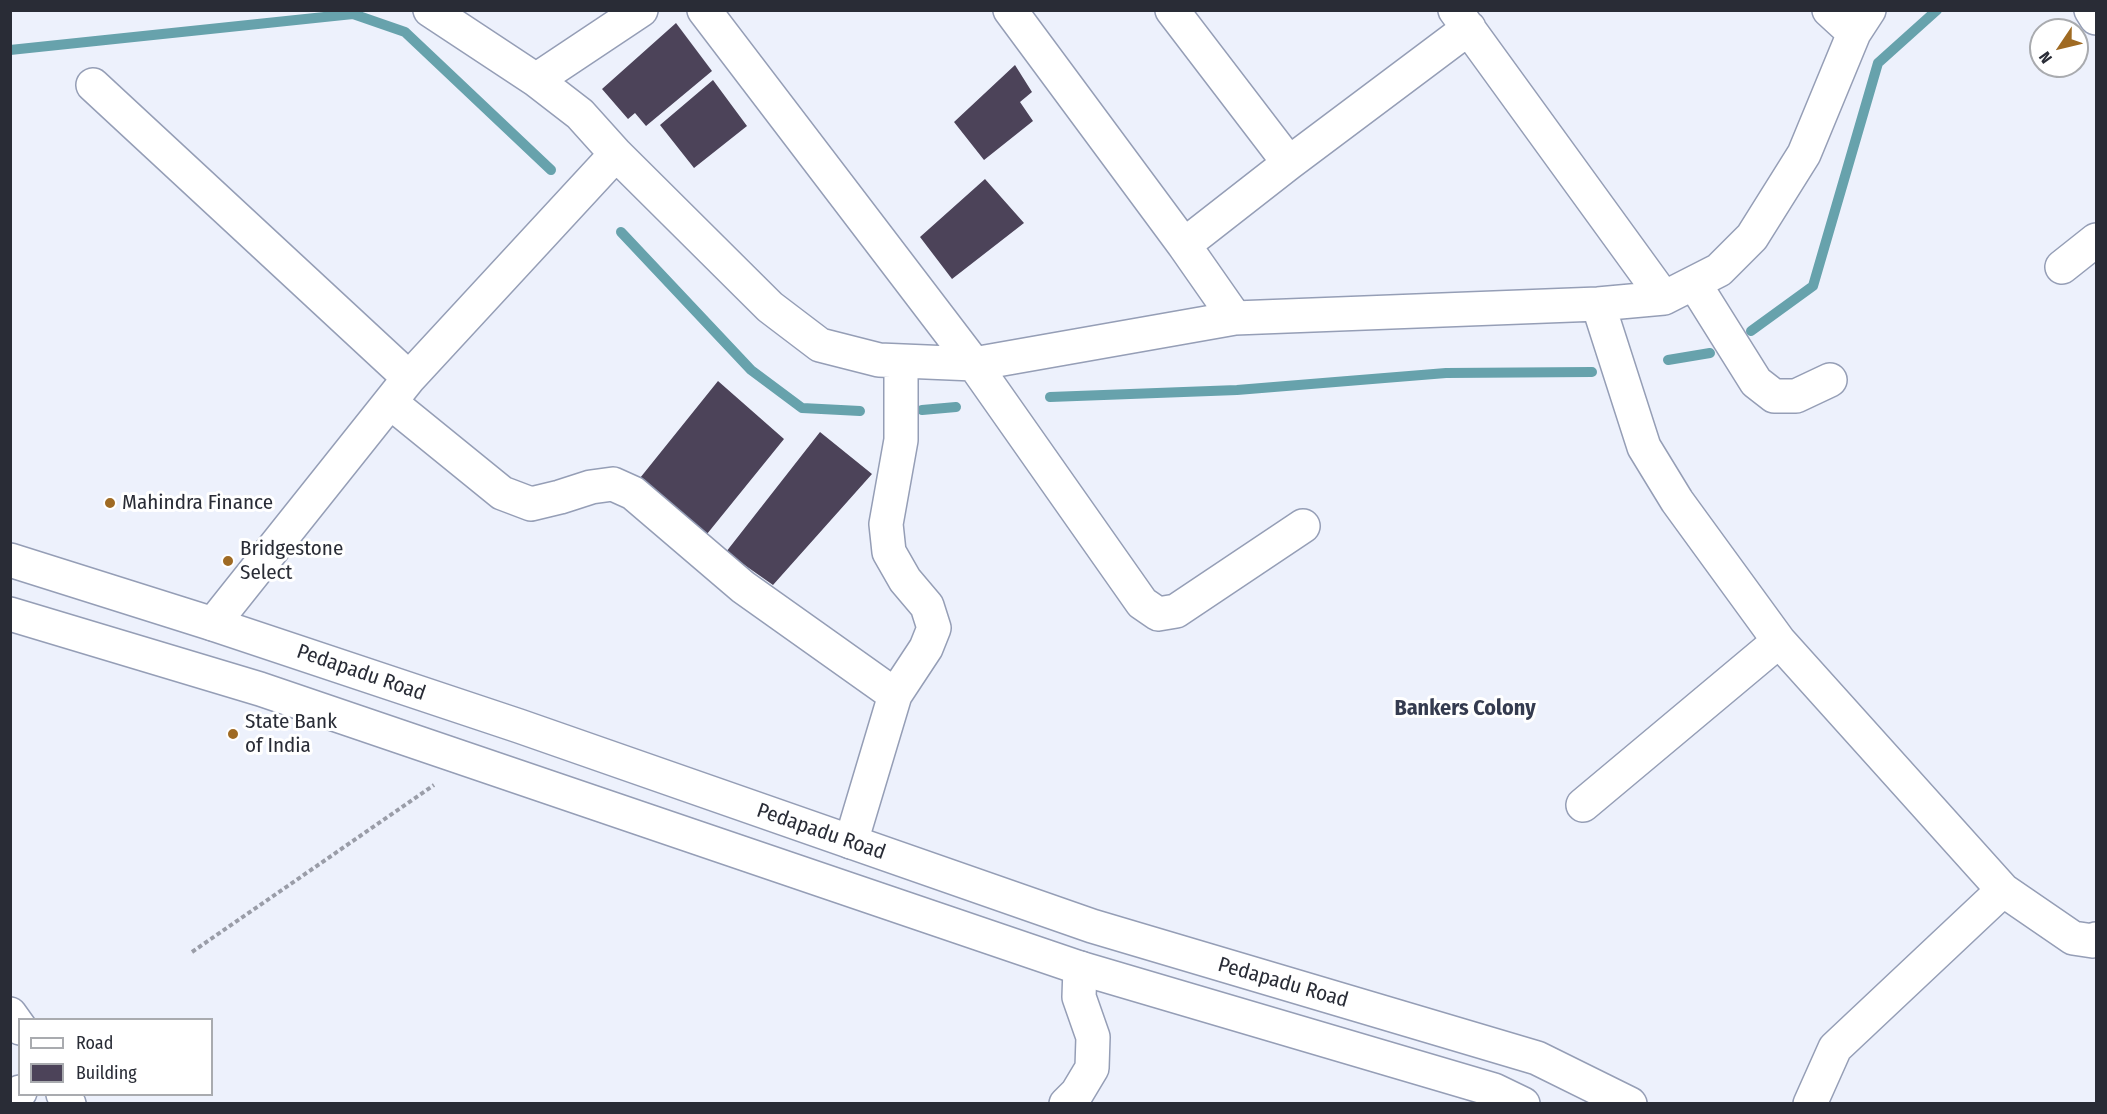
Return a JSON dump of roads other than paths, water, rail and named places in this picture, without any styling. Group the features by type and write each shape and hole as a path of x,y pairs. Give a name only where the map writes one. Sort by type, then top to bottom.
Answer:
{"street":[{"path":"430,10 536,80 580,114 616,154 770,307 820,345 879,360 974,364 1235,318 1598,304 1664,298 1719,270 1752,237 1804,154 1862,22 1828,10"},
{"path":"536,80 641,10"},
{"path":"704,10 974,364 1142,603 1158,614 1176,611 1303,526"},
{"path":"1010,10 1184,245 1235,318"},
{"path":"1172,10 1289,163"},
{"path":"2091,10 2097,18"},
{"path":"1184,245 1289,163 1462,19 1664,298"},
{"path":"93,85 502,493 531,504 591,487 613,484 633,494 743,587 895,695"},
{"path":"213,624 399,390 616,154"},
{"path":"2062,267 2097,240"},
{"path":"1694,283 1756,382 1773,396 1796,396 1830,380"},
{"path":"1598,304 1644,447 1677,501 1779,641 2002,890 2073,938 2097,939"},
{"path":"851,842 895,695 926,648 934,628 927,606 905,580 889,552 886,524 900,440 902,361"},
{"name":"Pedapadu Road","path":"10,560 213,624 519,726 1092,926 1536,1058 1630,1104"},
{"name":"Pedapadu Road","path":"10,614 260,689 1080,968 1485,1097 1524,1104"},
{"path":"1583,805 1779,641"},
{"path":"1810,1104 1834,1048 2002,890"},
{"path":"1066,1104 1077,1093 1092,1068 1093,1037 1079,997 1080,968"}],"waterway":[{"path":"1751,331 1813,286 1878,63 1937,10"},
{"path":"10,50 353,14 405,32 551,170"},
{"path":"621,232 751,370 802,408 860,411"},
{"path":"1668,360 1710,353"},
{"path":"1050,397 1237,390 1446,373 1592,372"},
{"path":"922,410 956,407"}],"place":[{"name":"Mahindra Finance","path":"110,503"},
{"name":"Bridgestone Select","path":"228,561"},
{"name":"State Bank of India","path":"233,734"}],"district":[{"name":"Bankers Colony","path":"1465,709"}]}
